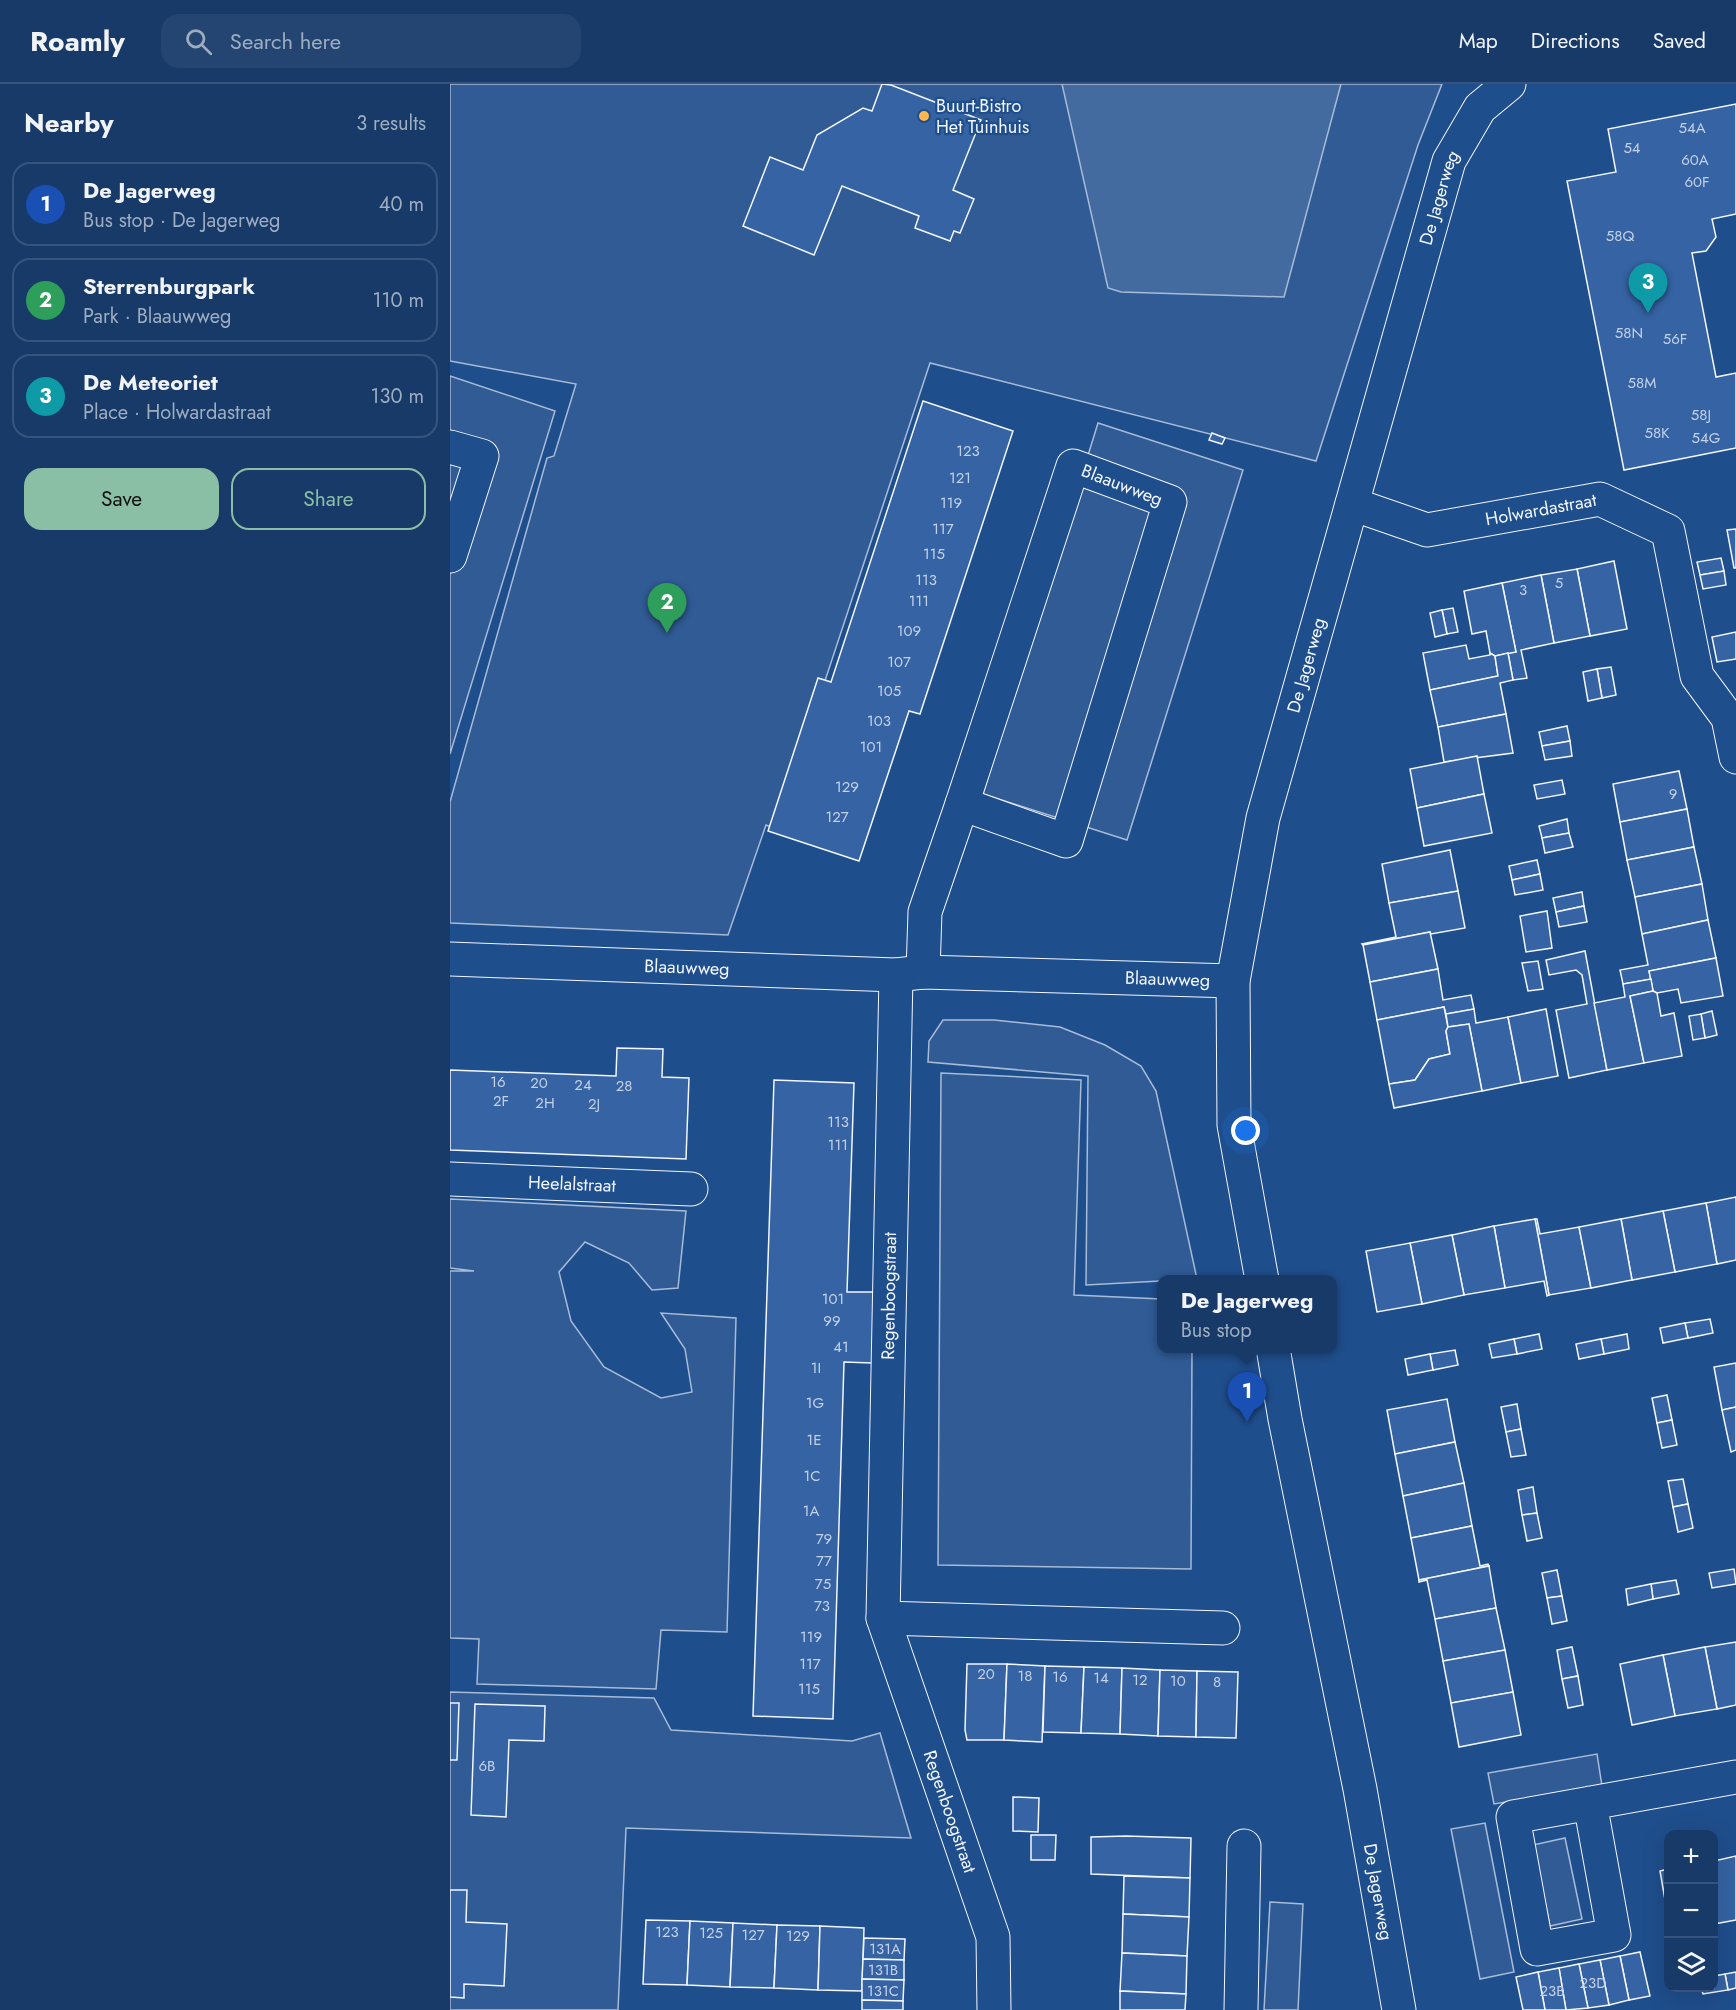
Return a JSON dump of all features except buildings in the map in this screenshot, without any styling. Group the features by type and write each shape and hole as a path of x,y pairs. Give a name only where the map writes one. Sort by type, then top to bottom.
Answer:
{"street":[{"name":"De Jagerweg","path":"1261,1275 1234,1125 1233,981 1263,818 1387,387 1449,161 1480,108 1509,84"},
{"path":"450,447 482,456 450,556"},
{"name":"Blaauwweg","path":"909,974 925,912 1072,466 1170,502 1066,841 962,804"},
{"name":"Holwardastraat","path":"1352,504 1427,530 1600,499 1668,531 1697,676 1728,718 1736,757"},
{"name":"Blaauwweg","path":"450,959 909,974 1233,981"},
{"name":"Regenboogstraat","path":"909,974 883,1618 993,1937 994,2010"},
{"name":"Heelalstraat","path":"450,1179 692,1189"},
{"name":"De Jagerweg","path":"1274,1353 1285,1419 1360,1789 1399,2010"},
{"path":"883,1618 1223,1628"},
{"path":"1590,1803 1614,1935 1537,1949 1513,1817 1590,1803 1736,1777"},
{"path":"1241,2010 1245,1846"}],"shaded area":[{"path":"450,84 1442,84 1418,145 1316,461 930,363 776,829 766,825 728,935 450,923 450,802 547,458 554,456 576,384 450,361"},
{"path":"1062,84 1341,84 1284,297 1121,292 1108,288"},
{"path":"450,376 555,411 450,754"},
{"path":"1098,423 1243,470 1127,840 983,794"},
{"path":"943,1020 994,1020 1060,1027 1105,1045 1141,1066 1156,1091 1196,1275 1157,1275 1157,1281 1086,1285 1088,1076 928,1062 929,1041"},
{"path":"941,1073 1081,1080 1074,1295 1157,1299 1157,1353 1192,1353 1191,1569 938,1565"},
{"path":"450,1199 686,1211 678,1288 652,1290 629,1263 585,1242 559,1272 571,1321 604,1367 661,1398 692,1392 685,1349 661,1313 736,1318 727,1632 661,1630 656,1689 477,1684 479,1639 450,1638 450,1271 474,1271 450,1268"},
{"path":"450,1692 654,1698 671,1730 852,1741 880,1733 911,1838 626,1828 618,2010 450,2010"},
{"path":"1597,1754 1602,1786 1494,1804 1488,1773"},
{"path":"1485,1823 1514,1972 1480,1979 1451,1829"},
{"path":"1565,1838 1582,1919 1550,1926 1533,1845"},
{"path":"1270,1902 1303,1904 1298,2010 1264,2010"}],"place":[{"name":"Buurt-Bistro Het Tuinhuis","path":"924,116"},
{"name":"De Meteoriet","path":"1648,313"},
{"name":"Sterrenburgpark","path":"667,633"},
{"name":"De Jagerweg","path":"1247,1422"}]}
